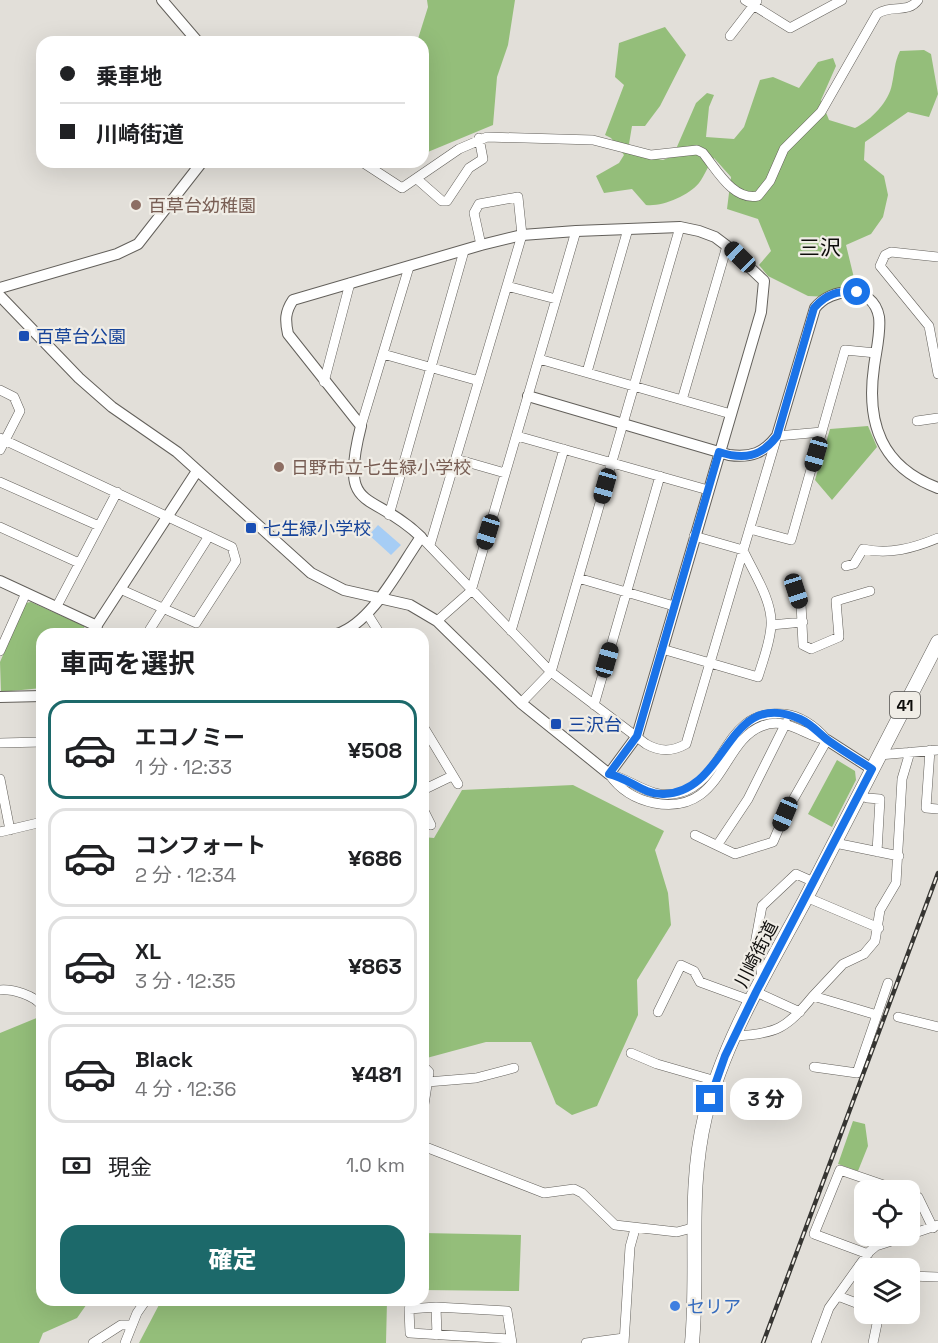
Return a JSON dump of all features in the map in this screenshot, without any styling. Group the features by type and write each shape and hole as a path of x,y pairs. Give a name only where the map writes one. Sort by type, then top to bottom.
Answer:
{"main road":[{"name":"川崎街道","path":"692,1343 696,1297 696,1167 705,1117 716,1081 763,979 938,642"}],"street":[{"path":"162,0 193,36"},
{"path":"730,36 753,1 790,28 842,0"},
{"path":"371,168 402,188 479,138 582,139 651,154 697,150 703,153 736,192 744,196 758,196 770,181 784,149 821,112 878,14 889,9 906,9 918,0"},
{"path":"417,179 442,201 447,201 469,168 483,159 479,138"},
{"path":"0,288 117,254 138,244 197,168"},
{"path":"430,545 522,235 518,197 480,204 474,213 481,245"},
{"path":"521,703 551,672 680,226"},
{"path":"361,426 288,334 285,321 287,310 293,300 522,235 680,226 715,237 764,281 761,312 637,736 609,774"},
{"path":"587,372 628,229"},
{"path":"437,621 471,591 576,231"},
{"path":"682,400 727,246"},
{"path":"389,515 464,251"},
{"path":"938,258 891,252 885,255 880,267 928,326 938,374"},
{"path":"409,267 353,458 352,476 358,490 370,505 407,523 551,672 655,749 668,751 686,744 808,326 814,308 821,300 839,292 857,292 871,301 879,323 871,389 871,412 879,437 905,470 938,488"},
{"path":"324,382 350,283"},
{"path":"507,286 556,299"},
{"path":"0,296 79,378 112,407 177,452 311,573 344,590 411,605 437,621 521,703 609,774 616,784 638,798 661,804 678,803 692,798 708,787 751,731 774,723 786,723 814,737 827,740"},
{"path":"750,529 791,540 845,350 876,353"},
{"path":"383,354 479,381"},
{"path":"539,359 731,414"},
{"path":"0,390 14,397 20,411 2,443 117,492 232,547 236,561 196,623 120,589"},
{"path":"528,396 719,452 744,457 757,454 769,447 777,436 822,432"},
{"path":"917,421 936,414"},
{"path":"517,436 708,490"},
{"path":"511,632 564,449"},
{"path":"456,459 505,473"},
{"path":"95,628 197,471"},
{"path":"594,705 660,476"},
{"path":"0,482 99,526"},
{"path":"57,606 117,492"},
{"path":"0,527 79,563"},
{"path":"151,628 208,536"},
{"path":"662,649 758,677 771,625 769,608 743,550 694,536"},
{"path":"350,628 368,615 421,537"},
{"path":"846,566 854,564 863,549 877,552 907,549 938,538"},
{"path":"578,578 674,606"},
{"path":"0,581 57,606 91,628"},
{"path":"796,591 803,622 803,645 811,649 839,637 836,601 870,591"},
{"path":"0,651 5,626 26,593"},
{"path":"368,615 376,628"},
{"path":"771,625 803,622"},
{"path":"0,697 36,696"},
{"path":"609,774 621,776 648,792 662,794 689,789 711,770 735,732 746,722 761,716 790,715 818,729 827,740 872,769"},
{"path":"718,844 748,799 786,723"},
{"path":"429,736 458,784"},
{"path":"695,835 735,854 773,842 785,814 827,740"},
{"path":"0,743 36,742"},
{"path":"879,755 934,750 926,808 938,808"},
{"path":"735,1036 759,1035 792,1021 843,964 864,954 875,941 879,928 880,910 896,883 902,779 910,752"},
{"path":"429,787 452,776"},
{"path":"0,779 5,831 36,823"},
{"path":"859,794 867,798 880,799 877,852"},
{"path":"429,821 431,825"},
{"path":"835,843 899,856"},
{"path":"763,979 755,944 762,906 796,874 814,882"},
{"path":"806,897 879,928"},
{"path":"658,1012 681,965 693,971 700,982 800,1012"},
{"path":"814,1067 857,1072 888,983"},
{"path":"0,990 15,991 36,1000"},
{"path":"813,996 877,1015"},
{"path":"898,1017 938,1027"},
{"path":"631,1053 657,1064 716,1081"},
{"path":"429,1082 476,1078 514,1068"},
{"path":"429,1151 544,1193 574,1189 582,1193 615,1225 676,1232 696,1227"},
{"path":"868,1254 814,1234 840,1170 870,1180"},
{"path":"920,1200 936,1226 920,1232"},
{"path":"586,1343 624,1340 630,1247 635,1229"},
{"path":"816,1343 829,1308 876,1246"},
{"path":"920,1276 938,1277"},
{"path":"838,1296 854,1302"},
{"path":"125,1343 131,1326 143,1306"},
{"path":"436,1307 437,1335"},
{"path":"436,1307 507,1311 512,1341 410,1333 409,1309 436,1307"},
{"path":"873,1343 877,1324"},
{"path":"93,1343 121,1325 131,1326"}],"green space":[{"path":"427,0 515,0 508,45 497,77 493,125 429,152 429,36 419,36 428,7"},
{"path":"665,27 686,55 660,106 645,126 632,126 629,144 634,154 663,160 673,156 696,103 707,93 714,95 709,107 706,137 734,139 744,127 760,80 773,77 799,88 818,62 833,58 836,66 821,100 829,120 855,128 873,115 883,104 890,91 900,51 924,50 931,54 938,94 929,117 908,112 865,142 864,160 884,176 888,195 883,217 871,234 846,245 855,282 850,298 808,296 768,276 759,265 771,251 758,219 727,209 731,177 714,158 694,188 667,202 646,205 632,189 604,193 596,176 619,163 624,155 611,138 605,135 624,85 615,77 619,43"},
{"path":"868,426 877,447 832,500 815,480 830,429"},
{"path":"31,602 84,628 36,628 36,689 1,692 0,662 25,603"},
{"path":"837,760 855,771 856,780 832,827 808,814"},
{"path":"573,785 664,831 655,850 668,893 671,925 637,980 638,1015 597,1106 572,1115 556,1104 531,1042 486,1042 429,1057 429,838 434,838 462,790"},
{"path":"36,1018 36,1306 85,1306 77,1318 43,1333 39,1343 0,1343 0,1033"},
{"path":"853,1121 865,1124 868,1146 858,1171 838,1164"},
{"path":"429,1233 521,1235 519,1291 429,1290"},
{"path":"158,1306 387,1306 386,1343 139,1343"}],"water":[{"path":"378,525 401,545 391,555 369,535"}],"railway":[{"path":"763,1343 938,873"}],"place":[{"name":"百草台幼稚園","path":"136,205"},
{"name":"百草台公園","path":"24,336"},
{"name":"日野市立七生緑小学校","path":"279,467"},
{"name":"七生緑小学校","path":"251,528"},
{"name":"三沢台","path":"556,724"},
{"name":"セリア","path":"675,1306"}],"district":[{"name":"三沢","path":"820,247"}],"route":[{"path":"710,1099 725,1056 756,992 872,769 827,740 818,729 790,715 776,714 761,716 746,722 735,732 711,770 689,789 677,793 648,792 636,787 621,776 609,774 637,736 719,452 744,457 757,454 769,447 777,436 814,308 829,295 839,292 857,292"}]}
